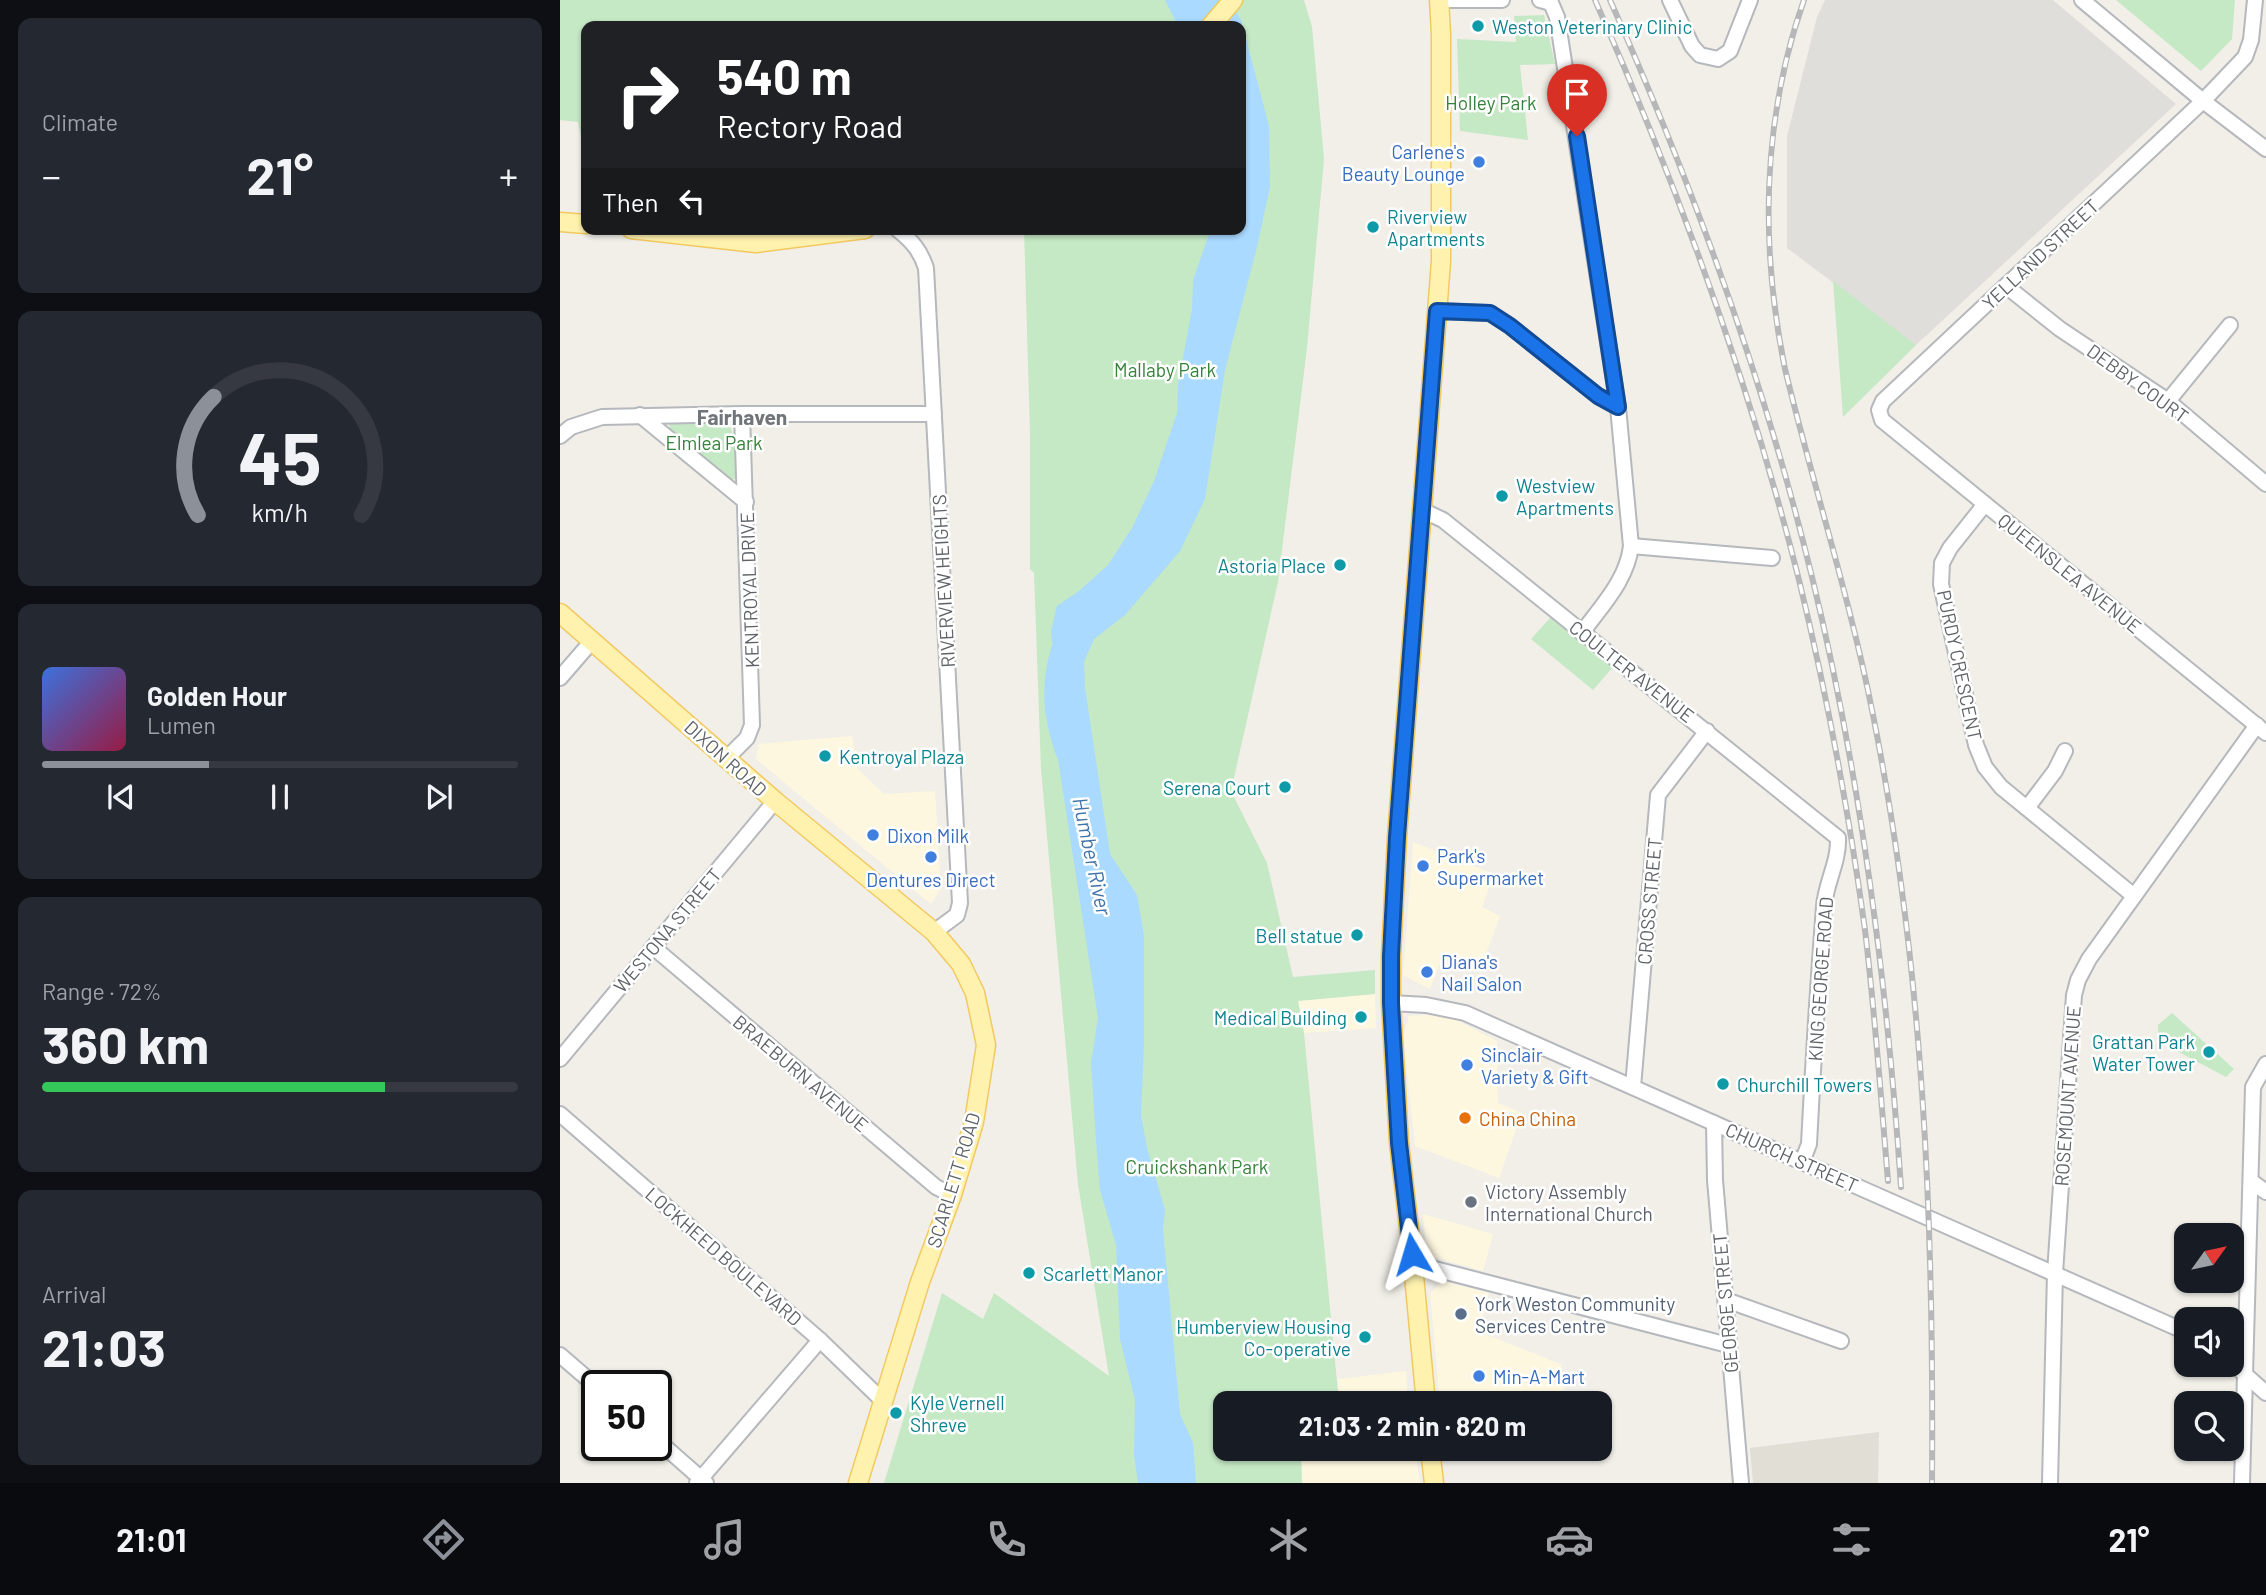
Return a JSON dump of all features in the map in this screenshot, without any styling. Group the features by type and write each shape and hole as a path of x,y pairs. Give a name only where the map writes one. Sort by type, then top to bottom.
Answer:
{"main road":[{"path":"1215,21 1233,0"},
{"path":"1425,1391 1399,1143 1391,956 1397,837 1441,261 1443,182 1439,0"},
{"path":"560,222 581,224"},
{"path":"685,235 756,243 818,235"},
{"name":"DIXON ROAD","path":"560,612 775,801 895,899"},
{"name":"SCARLETT ROAD","path":"858,1483 920,1282 952,1195 974,1122 986,1045 975,993 961,964 934,932 895,899"},
{"path":"1431,1461 1434,1483"}],"street":[{"path":"1439,0 1502,0"},
{"path":"1670,0 1692,46 1700,55 1718,59 1730,51 1750,0"},
{"path":"2082,0 2203,101 2266,149"},
{"name":"YELLAND STREET","path":"1879,410 1884,401 2203,101 2245,57 2251,40 2255,0"},
{"path":"1546,2 1557,16 1560,33 1618,407 1631,546 1629,562 1622,578 1582,633"},
{"name":"RIVERVIEW HEIGHTS","path":"904,235 916,246 926,268 960,903 957,915 934,932"},
{"name":"DEBBY COURT","path":"2006,286 2060,329 2168,401 2266,484"},
{"path":"1437,311 1490,313 1598,396 1618,407"},
{"path":"2168,401 2230,325"},
{"name":"QUEENSLEA AVENUE","path":"1879,410 1882,420 2261,729"},
{"name":"KENTROYAL DRIVE","path":"727,758 747,738 752,725 742,414"},
{"path":"560,436 570,427 602,417 934,414"},
{"path":"639,415 746,502"},
{"name":"PURDY CRESCENT","path":"1985,504 1950,548 1942,563 1941,584 1976,745 1985,767 2001,787 2134,896"},
{"name":"COULTER AVENUE","path":"1422,510 1443,520 1838,838"},
{"path":"1631,546 1772,558"},
{"path":"560,678 592,641"},
{"name":"ROSEMOUNT AVENUE","path":"2050,1483 2055,1273 2074,995 2078,980 2088,959 2261,729"},
{"name":"CROSS STREET","path":"1633,1087 1658,795 1707,731"},
{"path":"2027,808 2055,771 2065,751"},
{"name":"WESTONA STREET","path":"560,1059 775,801"},
{"name":"KING GEORGE ROAD","path":"1802,1162 1809,1144 1826,891 1839,853 1838,838"},
{"name":"BRAEBURN AVENUE","path":"653,947 936,1187 952,1195"},
{"name":"CHURCH STREET","path":"1391,1003 1434,1006 1465,1013 2174,1327"},
{"path":"2242,1483 2253,1087 2266,1064"},
{"name":"LOCKHEED BOULEVARD","path":"560,1114 820,1340 884,1402"},
{"name":"GEORGE STREET","path":"1714,1122 1715,1180 1741,1483"},
{"path":"2251,1181 2266,1192"},
{"path":"1413,1266 1495,1284 1728,1345"},
{"path":"1726,1300 1841,1341"},
{"path":"672,1454 701,1481 820,1340"},
{"path":"560,1355 581,1373"},
{"path":"2245,1376 2266,1393"}],"shaded area":[{"path":"1825,0 2053,0 2176,104 1916,345 1787,248 1787,136 1817,17"},
{"path":"852,736 858,769 884,794 935,791 941,889 931,904 756,759 759,744"},
{"path":"1413,842 1494,874 1482,907 1500,916 1480,971 1443,956 1430,989 1403,975"},
{"path":"1375,994 1376,1028 1304,1033 1298,1000"},
{"path":"1445,1014 1497,1041 1498,1103 1522,1113 1499,1178 1415,1146 1403,1036 1409,1016"},
{"path":"1423,1214 1493,1234 1483,1271 1427,1255"},
{"path":"1443,1281 1489,1293 1479,1332 1561,1364 1564,1391 1439,1391 1430,1293"},
{"path":"1406,1371 1407,1391 1338,1391 1338,1379"},
{"path":"1879,1432 1878,1483 1753,1483 1750,1448"},
{"path":"1301,1461 1417,1461 1420,1483 1302,1483"}],"green space":[{"path":"560,0 1304,0 1312,27 1324,159 1307,348 1278,582 1231,791 1267,863 1293,977 1375,970 1375,994 1298,1001 1304,1033 1338,1391 1213,1391 1213,1461 1301,1461 1302,1483 884,1483 942,1293 983,1319 994,1293 1109,1376 1078,1184 1041,769 1034,573 1030,569 1030,433 1024,235 1246,235 1246,21 581,21 581,138 578,122 560,120"},
{"path":"2116,0 2235,0 2232,39 2201,71"},
{"name":"Holley Park","path":"1544,15 1555,64 1520,65 1528,140 1460,131 1457,39 1516,42 1514,16"},
{"path":"1833,281 1916,345 1843,417"},
{"name":"Elmlea Park","path":"675,421 727,423 735,442 735,479 725,479 671,431 669,425"},
{"path":"1551,617 1613,667 1593,690 1531,639"},
{"path":"2172,1013 2234,1069 2226,1077 2158,1041 2158,1025"}],"water":[{"path":"1165,0 1229,0 1241,21 1176,21"},
{"path":"1246,39 1269,126 1270,187 1225,370 1205,499 1180,551 1125,615 1094,639 1084,662 1085,688 1110,854 1137,895 1144,935 1141,1115 1147,1148 1165,1210 1163,1229 1180,1414 1193,1443 1196,1483 1138,1483 1134,1455 1135,1400 1120,1339 1116,1245 1100,1190 1091,1063 1098,1018 1057,753 1060,718 1051,631 1057,606 1108,565 1132,528 1154,481 1177,413 1178,384 1192,309 1193,280 1209,235 1246,235"}],"waterway":[{"name":"Humber River","path":"1061,651 1055,702 1058,726 1066,752"}],"railway":[{"path":"1595,0 1655,142 1709,286 1758,432 1799,580 1828,710 1859,886 1872,993 1888,1181"},
{"path":"1610,0 1670,141 1724,284 1772,429 1812,577 1845,728 1870,880 1888,1033 1901,1187"},
{"path":"1804,0 1790,45 1773,137 1769,183 1772,276 1785,369 1864,671 1890,811 1904,906 1915,1002 1928,1193 1932,1483"}],"place":[{"name":"Weston Veterinary Clinic","path":"1478,26"},
{"name":"Carlene's Beauty Lounge","path":"1479,162"},
{"name":"Riverview Apartments","path":"1373,227"},
{"name":"Westview Apartments","path":"1502,496"},
{"name":"Astoria Place","path":"1340,565"},
{"name":"Kentroyal Plaza","path":"825,756"},
{"name":"Serena Court","path":"1285,787"},
{"name":"Dixon Milk","path":"873,835"},
{"name":"Dentures Direct","path":"931,857"},
{"name":"Park's Supermarket","path":"1423,866"},
{"name":"Bell statue","path":"1357,935"},
{"name":"Diana's Nail Salon","path":"1427,972"},
{"name":"Medical Building","path":"1361,1017"},
{"name":"Grattan Park Water Tower","path":"2209,1052"},
{"name":"Sinclair Variety & Gift","path":"1467,1065"},
{"name":"Churchill Towers","path":"1723,1084"},
{"name":"China China","path":"1465,1118"},
{"name":"Victory Assembly International Church","path":"1471,1202"},
{"name":"Scarlett Manor","path":"1029,1273"},
{"name":"York Weston Community Services Centre","path":"1461,1314"},
{"name":"Humberview Housing Co-operative","path":"1365,1337"},
{"name":"Min-A-Mart","path":"1479,1376"},
{"name":"Kyle Vernell Shreve","path":"896,1413"}],"district":[{"name":"Fairhaven","path":"742,416"}],"route":[{"path":"1412,1254 1399,1143 1391,956 1397,837 1437,311 1490,313 1598,396 1618,407 1577,136"}],"park label":[{"name":"Mallaby Park","path":"1165,369"},
{"name":"Cruickshank Park","path":"1197,1166"}]}
